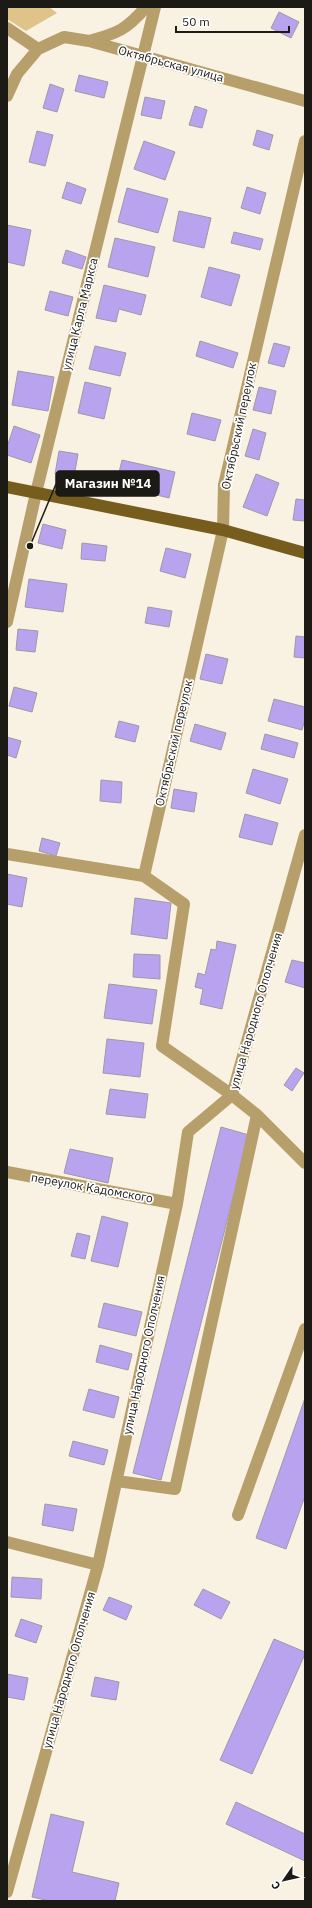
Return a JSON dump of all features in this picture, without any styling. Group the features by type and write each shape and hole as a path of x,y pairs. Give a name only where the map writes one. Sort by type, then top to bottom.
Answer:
{"main road":[{"path":"7,487 223,530 305,553"}],"street":[{"path":"89,41 112,35 130,25 146,7"},
{"name":"улица Карла Маркса","path":"7,622 36,493 155,7"},
{"path":"7,28 38,49 17,74 7,96"},
{"name":"Октябрьская улица","path":"38,49 64,37 89,41 305,101"},
{"name":"Октябрьский переулок","path":"144,876 223,530 224,485 305,141"},
{"name":"улица Народного Ополчения","path":"7,1892 98,1565 177,1204 188,1132 212,1109 232,1095 305,835"},
{"path":"7,854 144,876 184,904 162,1046 232,1095 257,1115 305,1163"},
{"path":"117,1481 175,1488 257,1115"},
{"name":"переулок Кадомского","path":"7,1172 177,1204"},
{"path":"238,1515 305,1329"},
{"path":"7,1542 98,1565"}],"shaded area":[{"path":"7,7 49,7 57,13 26,31 7,19"}],"building":[{"path":"279,12 299,22 291,38 271,28"},
{"path":"79,75 108,82 104,98 75,91"},
{"path":"50,84 64,89 57,112 43,108"},
{"path":"145,97 165,101 161,119 141,115"},
{"path":"195,106 207,110 202,128 189,125"},
{"path":"257,130 273,135 269,150 253,145"},
{"path":"37,131 53,135 45,166 29,162"},
{"path":"144,141 175,152 165,180 134,169"},
{"path":"67,182 86,189 81,204 62,198"},
{"path":"247,187 266,193 260,214 241,208"},
{"path":"127,188 168,199 158,233 118,222"},
{"path":"179,211 211,218 204,248 173,241"},
{"path":"7,225 31,230 24,266 7,262"},
{"path":"234,232 263,239 260,250 231,243"},
{"path":"115,238 155,247 148,277 108,267"},
{"path":"66,250 86,257 82,269 62,263"},
{"path":"209,267 240,275 231,306 201,297"},
{"path":"104,285 146,295 141,315 119,309 116,322 96,318"},
{"path":"50,291 73,297 68,316 45,310"},
{"path":"200,341 238,353 233,368 196,356"},
{"path":"274,343 290,347 284,367 268,363"},
{"path":"95,346 126,353 120,376 89,369"},
{"path":"18,371 54,377 48,411 12,405"},
{"path":"85,382 111,388 104,419 78,413"},
{"path":"259,387 276,391 271,414 253,410"},
{"path":"192,413 221,420 215,441 187,434"},
{"path":"14,426 40,435 31,463 7,455 7,447"},
{"path":"253,429 266,433 259,460 245,456"},
{"path":"59,451 78,454 74,477 55,474"},
{"path":"122,460 175,472 169,498 116,485"},
{"path":"256,474 279,483 267,516 243,507"},
{"path":"296,499 305,500 305,521 293,520"},
{"path":"43,524 66,530 62,549 38,543"},
{"path":"82,543 107,546 105,561 81,559"},
{"path":"166,548 191,554 185,578 160,571"},
{"path":"29,579 67,584 63,612 25,607"},
{"path":"148,607 172,611 169,627 145,623"},
{"path":"18,629 38,631 35,652 16,650"},
{"path":"296,636 305,637 305,658 294,657"},
{"path":"206,654 228,659 222,684 200,679"},
{"path":"14,687 37,693 32,712 9,706"},
{"path":"274,699 305,707 305,719 302,730 268,721"},
{"path":"119,721 139,726 135,742 115,737"},
{"path":"195,724 226,733 221,750 190,741"},
{"path":"265,734 298,743 294,758 261,749"},
{"path":"7,737 21,741 16,758 7,755"},
{"path":"253,769 288,779 280,804 246,793"},
{"path":"101,780 122,782 121,803 100,801"},
{"path":"174,789 197,793 194,812 171,808"},
{"path":"245,814 278,823 272,845 239,837"},
{"path":"42,838 60,843 56,856 39,851"},
{"path":"7,874 27,878 22,907 7,904"},
{"path":"135,898 171,903 167,939 131,934"},
{"path":"217,941 236,945 222,1009 200,1004 203,989 195,987 198,973 205,975 211,949 216,950"},
{"path":"134,954 160,955 160,979 133,977"},
{"path":"292,960 305,963 305,988 285,982"},
{"path":"109,984 157,990 152,1024 104,1018"},
{"path":"107,1039 144,1043 140,1077 103,1073"},
{"path":"296,1068 304,1073 292,1091 284,1085"},
{"path":"110,1089 148,1094 145,1118 106,1114"},
{"path":"221,1127 249,1135 161,1480 133,1473"},
{"path":"70,1149 113,1158 108,1183 64,1173"},
{"path":"102,1216 128,1223 118,1267 91,1261"},
{"path":"77,1233 90,1236 85,1259 71,1256"},
{"path":"104,1303 142,1312 136,1336 98,1327"},
{"path":"100,1345 132,1354 128,1370 96,1362"},
{"path":"89,1389 119,1397 114,1418 83,1410"},
{"path":"305,1398 305,1496 286,1549 256,1538"},
{"path":"73,1441 108,1450 104,1465 69,1456"},
{"path":"45,1504 77,1509 73,1531 42,1525"},
{"path":"12,1577 42,1579 41,1599 11,1597"},
{"path":"203,1589 230,1602 221,1619 194,1605"},
{"path":"109,1597 132,1606 126,1620 103,1610"},
{"path":"21,1619 42,1626 36,1643 15,1636"},
{"path":"274,1639 305,1652 305,1654 252,1774 220,1760"},
{"path":"7,1674 28,1678 24,1700 7,1697"},
{"path":"95,1677 119,1682 116,1700 91,1696"},
{"path":"236,1802 305,1834 305,1861 226,1824"},
{"path":"51,1814 84,1822 72,1872 119,1883 115,1901 50,1901 32,1897"}],"place":[{"name":"Магазин №14","path":"30,546"}]}
